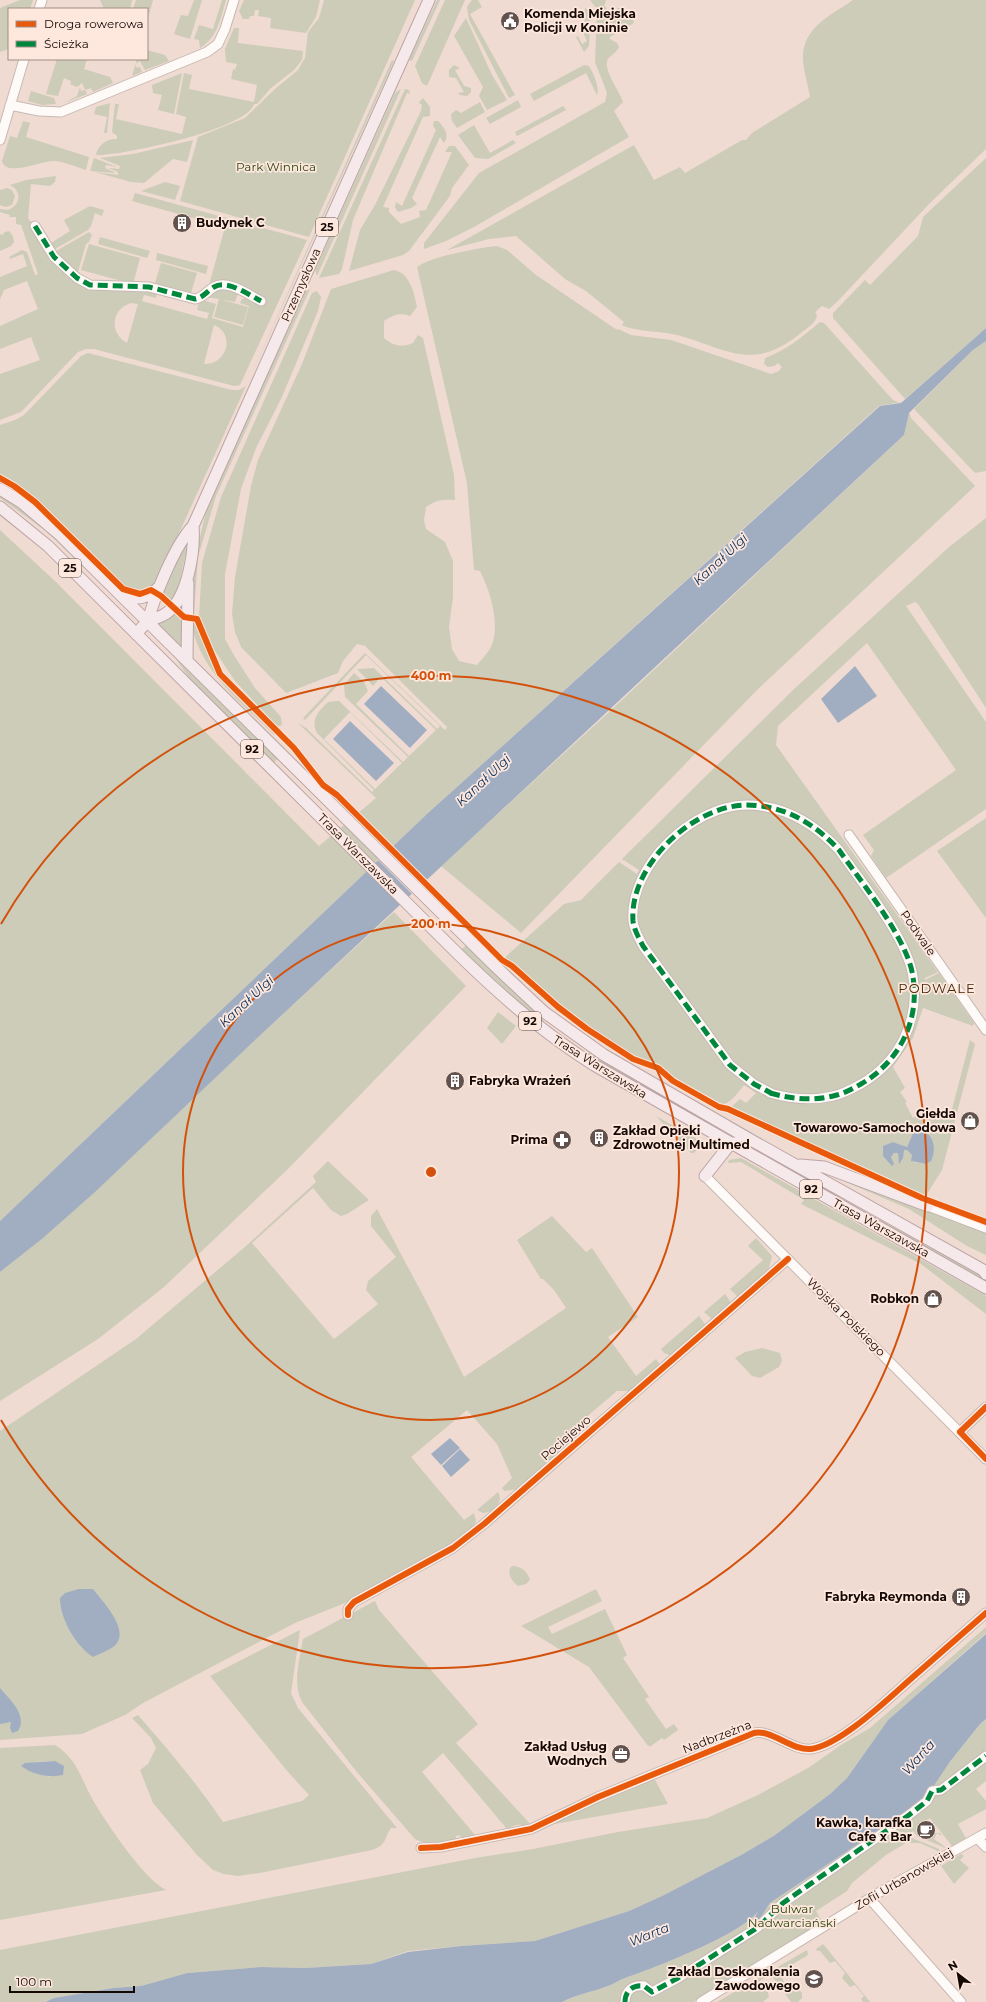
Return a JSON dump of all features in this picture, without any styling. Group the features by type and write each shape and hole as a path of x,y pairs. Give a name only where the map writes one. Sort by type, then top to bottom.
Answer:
{"main road":[{"name":"Przemysłowa","path":"161,585 184,536 192,526 429,0"},
{"name":"25","path":"0,489 21,502 42,518 121,596 141,599 149,596 161,585"},
{"name":"25","path":"0,507 48,546 136,634"},
{"name":"Przemysłowa","path":"136,634 148,622 163,616 174,608 181,595 188,576 194,538 192,526"},
{"name":"25","path":"187,660 188,576"},
{"path":"148,622 161,585"},
{"name":"Trasa Warszawska","path":"121,596 469,941 533,1002 574,1034 623,1066 984,1272"},
{"name":"Trasa Warszawska","path":"136,634 457,953 510,1003 556,1040 594,1065 986,1288"},
{"path":"705,1176 731,1143 751,1140"},
{"path":"796,1165 824,1167 928,1206"}],"street":[{"path":"10,105 39,111 61,112 197,58 218,44 225,29 234,0"},
{"path":"0,140 24,60"},
{"path":"35,226 54,257 77,278 90,285 149,287 195,299 201,298 214,287 223,285 235,288 261,301"},
{"path":"745,805 765,806 793,814 827,836 839,850 904,947 913,977 915,1006 909,1030 896,1053 871,1078 850,1090 834,1096 812,1099 785,1098 771,1093 754,1084 730,1065 643,946 637,935 633,922 633,909 637,892 646,872 658,854 675,835 692,822 707,815 745,805"},
{"name":"Podwale","path":"849,835 986,1030"},
{"name":"Wojska Polskiego","path":"705,1176 960,1432 986,1460"},
{"path":"928,1206 986,1228"},
{"name":"Pociejewo","path":"348,1615 348,1609 354,1602 453,1548 484,1524 788,1259"},
{"path":"960,1432 986,1407"},
{"name":"Nadbrzeżna","path":"421,1848 441,1847 531,1829 598,1797 754,1733 762,1732 804,1749 821,1746 848,1732 869,1716 986,1613"},
{"path":"625,2002 628,1990 633,1987 644,1986 652,1992 678,1978 757,1928 783,1903 909,1815 926,1801 932,1791 941,1790 986,1756"},
{"name":"Zofii Urbanowskiej","path":"701,2002 870,1899 986,1833"},
{"path":"977,1838 986,1847"},
{"path":"870,1899 961,2002"}],"green space":[{"path":"20,0 33,0 30,8 8,8 8,49 0,52 0,8"},
{"path":"100,0 132,0 130,8 104,8"},
{"path":"136,0 153,0 148,18 148,8 133,8"},
{"path":"194,0 202,0 190,39 174,34 181,15 188,16"},
{"path":"222,0 226,0 218,27 211,39 200,48 199,40 194,39 199,25 213,29"},
{"path":"244,0 320,0 316,17 306,33 270,28 271,18 258,16 259,10 255,10 254,16 250,16 249,19 243,19 239,11"},
{"name":"Park Winnica","path":"324,0 415,0 309,237 180,201 198,137 245,118 275,89 298,70 305,58 308,32 319,18"},
{"path":"437,0 440,0 412,61 409,60"},
{"path":"445,0 465,0 427,86 422,83 415,66"},
{"path":"472,0 478,0 482,7 470,14 515,95 509,98 469,20 467,7"},
{"path":"590,0 606,0 604,6 607,8 604,19 618,8 629,13 634,23 610,37 610,39 617,43 619,47 608,59 607,63 609,74 623,102 614,111 629,137 474,227 446,241 424,249 424,243 479,173 605,102 607,93 595,62 597,9"},
{"path":"853,0 986,0 986,149 930,203 836,303 829,309 822,306 815,312 817,318 814,322 785,344 769,352 754,355 740,354 677,335 626,327 622,325 624,322 586,291 565,279 516,236 489,239 447,250 634,145 654,180 680,167 685,173 742,140 746,140 752,133 810,97 803,61 807,40 812,31 819,24"},
{"path":"585,8 591,12 589,46 584,52 576,37 578,36 582,44 587,41 584,35"},
{"path":"466,18 492,75 507,100 487,110 479,96 483,87 454,36"},
{"path":"234,28 239,28 238,43 303,51 302,60 294,70 271,88 247,113 230,123 182,139 155,146 96,155 98,148 101,145 107,141 117,139 117,136 112,132 115,104 119,104 116,119 182,134 186,117 176,114 184,73 192,75 189,89 254,102 257,85 231,79 233,69 235,70 237,64 226,62 225,49"},
{"path":"148,50 165,55 169,61 145,70 140,61 136,64 137,60 148,60"},
{"path":"57,60 87,60 84,69 110,77 113,83 93,92 91,88 85,90 82,83 77,87 70,84 71,81 64,78 58,96 46,94"},
{"path":"392,60 394,61 247,384"},
{"path":"135,65 137,68 140,67 142,72 132,76"},
{"path":"454,65 460,68 455,70 464,86 471,88 471,92 467,96 460,95 458,93 464,92 456,78 449,77 449,70"},
{"path":"584,65 589,66 594,76 598,88 597,95 586,73 534,101 530,94"},
{"path":"182,73 174,114 158,110 162,95 153,93 152,85"},
{"path":"80,87 81,91 85,90 87,94 64,103 77,96"},
{"path":"401,89 317,276 315,270 395,93"},
{"path":"405,89 409,90 410,94 407,93 353,220 342,269 339,274 319,278"},
{"path":"31,91 54,98 56,104 42,105 28,101"},
{"path":"423,98 430,107 430,116 423,117 383,207 389,208 389,212 401,224 420,217 419,211 426,210 452,152 445,152 449,146 455,146 469,165 452,188 450,196 409,251 403,255 349,271 360,230 375,205 421,111 422,105 419,103"},
{"path":"518,100 521,107 490,124 486,118"},
{"path":"480,102 485,112 457,128 452,121 451,114 456,110 461,113"},
{"path":"110,103 107,133 104,133 107,117 94,114 96,107"},
{"path":"563,106 566,110 517,136 515,132"},
{"path":"23,121 30,123 26,137 89,157 86,170 67,163 55,161 17,168 5,166 2,161 10,136 17,138"},
{"path":"434,121 438,121 444,128 446,140 444,143 440,137 412,198 417,204 411,208 398,212 395,207 396,202 402,206 436,130 433,126"},
{"path":"474,125 490,153 513,140 516,143 488,159 475,158 458,135"},
{"path":"193,140 187,162 173,159 144,183 131,182 95,172 118,175 118,172 108,168 119,169 120,166 100,158 133,154"},
{"path":"94,158 117,167 106,165 105,168 116,173 90,171"},
{"path":"986,158 986,328 905,399 833,318 833,313 865,280 870,285 918,236 923,217"},
{"path":"56,176 55,182 50,186 31,184 28,218 74,279 157,292 156,298 144,295 142,301 207,319 209,313 197,310 199,301 202,300 216,304 212,318 243,327 249,306 240,303 242,299 248,298 232,284 208,289 225,227 132,201 135,193 307,240 240,385 234,386 94,349 86,349 78,352 21,412 0,420 0,374 40,360 31,337 0,349 0,326 38,309 27,281 4,290 0,299 0,277 27,266 23,254 10,259 9,257 22,250 27,252 35,275 38,274 21,225 16,224 16,217 9,217 10,215 0,212 0,209 8,210 12,208 18,201 17,191 10,185 26,180","holes":["131,303 138,304 127,343 121,339 117,333 115,322 119,310","214,325 221,329 225,335 227,342 226,348 218,360 212,363 204,364"]},
{"path":"165,182 180,186 175,200 141,191"},
{"path":"7,188 12,190 15,196 12,205 6,207 0,205 0,190"},
{"path":"90,206 104,210 102,216 95,213 91,226 88,230 55,249 51,243 70,231 64,220"},
{"path":"9,231 13,236 14,242 11,246 0,251 0,234 2,235"},
{"path":"89,232 92,235 89,242 86,244 77,275 56,255 56,251"},
{"path":"100,237 150,251 147,258 98,244"},
{"path":"89,244 140,258 133,284 81,270"},
{"path":"497,246 507,250 536,275 617,330 618,329 631,335 671,340 771,374 779,371 782,367 778,363 774,366 768,367 764,364 765,358 787,347 820,322 824,323 892,399 897,402 902,402 879,406 428,813 0,1221 0,530 56,582 319,846 376,798 298,723 306,728 372,792 374,790 317,733 314,724 316,716 328,702 339,701 403,762 408,757 345,697 344,685 354,673 364,682 368,691 356,704 409,756 436,730 381,677 373,686 357,669 374,668 437,729 440,726 366,655 305,720 303,718 365,653 445,730 447,727 365,646 357,644 343,661 338,673 286,693 241,647 235,632 232,614 235,577 251,486 258,460 302,364 331,289 394,270 404,275 408,279 417,307 410,316 403,314 397,315 384,321 384,338 391,343 401,346 413,343 418,335 423,338 454,475 455,500 440,500 426,507 424,520 426,529 445,542 453,561 453,597 449,627 452,649 459,661 477,665 492,645 495,633 494,615 490,596 484,579 480,571 474,570 467,483 417,267 433,259 444,256","holes":["350,712 402,763 375,789 324,739"]},
{"path":"157,253 208,266 206,274 156,260"},
{"path":"161,263 197,273 191,293 155,283"},
{"path":"217,288 236,291 238,294 235,302 207,297"},
{"path":"310,289 216,496 198,557 194,613 191,615 195,557 206,512 304,292"},
{"path":"317,291 321,297 318,311 281,399 256,448 241,489 225,574 225,639 255,688 281,717 282,725 279,726 276,725 235,681 209,642 199,618 202,563 221,497 312,293"},
{"path":"219,299 248,307 243,325 214,317"},
{"path":"986,341 986,471 975,473 914,409 973,350"},
{"path":"88,353 232,390 239,390 246,386 159,577 146,591 137,592 127,589 24,490 0,477 0,425 24,415 81,356"},
{"path":"909,412 911,418 975,486 758,689 521,933 441,866 608,713 904,435"},
{"path":"0,494 42,524 132,612 131,613 46,531 0,498"},
{"path":"986,518 986,708 918,604 915,602 906,606 986,722 986,809 886,878 871,856 874,850 863,835 956,770 867,643 778,726 776,745 938,972 925,978 925,980 939,973 974,1023 973,1026 923,1008 913,1038 893,1067 905,1088 900,1092 907,1102 905,1103 913,1118 920,1114 938,1119 950,1117 970,1040 975,1044 942,1170 927,1194 922,1195 729,1109 740,1099 746,1103 756,1093 744,1085 731,1100 720,1106 673,1079 660,1068 642,1062 588,1028 544,993 513,964 503,959 564,904 581,900 619,862 637,874 639,870 622,859 793,690 949,547","holes":["914,1131 923,1131 926,1164 913,1162 912,1155 907,1150 904,1150 899,1162 898,1153 894,1153 891,1157 892,1162 884,1146 893,1142 907,1147"]},
{"path":"187,537 189,537 180,581 173,602 163,592"},
{"path":"174,612 183,621 181,647 156,623"},
{"path":"191,621 195,623 217,675 275,734 274,735 235,697 212,670 195,639"},
{"path":"155,637 278,758 273,764 193,684 174,656"},
{"path":"986,818 986,918 937,851"},
{"path":"394,912 466,986 289,1168 164,1287 98,1339 0,1401 0,1272 79,1206"},
{"path":"466,945 538,1013 545,1023 531,1015 461,950"},
{"path":"498,1012 516,1026 502,1044 487,1028"},
{"path":"586,1050 679,1104 677,1107 590,1057 584,1053"},
{"path":"656,1116 700,1141 701,1144 694,1153 691,1153"},
{"path":"741,1158 986,1296 986,1314 921,1264 801,1204 804,1200 741,1162 728,1163 729,1160"},
{"path":"328,1161 369,1200 347,1214 341,1216 331,1210 313,1188 252,1243 334,1339 378,1304 366,1290 368,1281 396,1257 371,1226 371,1216 377,1209 426,1301 464,1377 566,1308 554,1290 543,1279 541,1279 517,1240 552,1216 586,1252 592,1248 638,1317 608,1337 636,1376 656,1359 660,1365 631,1391 617,1391 577,1425 578,1437 517,1489 504,1491 502,1488 512,1478 497,1444 467,1410 411,1457 464,1520 474,1513 476,1521 473,1527 443,1550 375,1585 350,1601 295,1623 143,1703 125,1715 82,1734 0,1740 0,1431 136,1339 246,1246 316,1182 313,1176"},
{"path":"834,1177 915,1203 934,1213 986,1232 986,1255 967,1246 909,1209"},
{"path":"861,1210 980,1274 981,1276 977,1278 860,1212"},
{"path":"756,1238 772,1256 769,1268 772,1269 740,1297 730,1289 763,1260 748,1246"},
{"path":"725,1294 732,1304 713,1320 704,1312"},
{"path":"699,1316 707,1327 672,1356 664,1353 661,1349"},
{"path":"762,1348 780,1353 782,1361 779,1367 760,1378 752,1376 735,1358 745,1352"},
{"path":"498,1492 500,1499 499,1503 494,1509 483,1513 477,1510"},
{"path":"512,1566 521,1568 526,1572 530,1580 526,1584 518,1586 512,1580 510,1576 510,1568"},
{"path":"596,1589 602,1601 548,1627 552,1634 605,1609 627,1655 623,1658 649,1697 645,1699 666,1729 674,1724 678,1730 664,1740 662,1738 651,1746 648,1746 589,1667 521,1626"},
{"path":"375,1601 379,1610 478,1724 456,1743 531,1825 517,1825 507,1829 443,1753 422,1772 475,1835 462,1838 459,1835 456,1836 456,1839 435,1844 425,1843 415,1839 356,1771 302,1702 299,1695 297,1679 303,1639"},
{"path":"986,1627 986,1633 888,1720 847,1778 830,1794 775,1835 743,1854 664,1895 629,1911 535,1941 408,1951 371,1964 305,1968 261,1967 187,1973 141,1986 113,1988 54,1998 44,2002 0,2002 0,1950 475,1858 533,1849 618,1832 707,1818 758,1795 808,1768 841,1745 870,1728"},
{"path":"300,1630 291,1693 298,1708 397,1828 391,1828 381,1845 371,1850 265,1872 238,1876 224,1874 213,1870 197,1855 153,1803 140,1770 148,1764 156,1748 151,1738 132,1718 138,1715 193,1781 223,1822 302,1801 309,1795 288,1772 210,1676"},
{"name":"Bulwar Nadwarciański","path":"986,1719 986,1750 941,1785 986,1752 986,1781 976,1789 986,1801 986,1809 958,1824 966,1838 952,1846 930,1818 922,1824 926,1828 922,1835 931,1838 934,1833 937,1833 934,1839 948,1849 917,1836 913,1831 905,1838 912,1838 939,1849 940,1852 920,1843 906,1843 886,1855 852,1883 847,1891 816,1911 823,1923 693,2002 622,2002 625,1990 653,1989 745,1932 750,1923 744,1931 653,1986 642,1982 631,1983 624,1990 621,2002 562,2002 676,1959 736,1929 750,1920 758,1911 759,1920 770,1903 922,1801 927,1791 980,1724"},
{"path":"55,1745 63,1751 74,1763 94,1802 127,1850 147,1874 157,1884 166,1890 0,1920 0,1748","holes":["55,1761 51,1777 44,1775 35,1762"]},
{"path":"654,1778 668,1804 549,1825 590,1804"},
{"path":"961,1854 964,1856 960,1860 969,1868 954,1884 941,1866"},
{"path":"823,1944 870,2002 863,2002 861,1999 864,1996 855,1985 850,1987 842,1978 845,1973 835,1961 830,1963 820,1951 817,1951 816,1949"},
{"path":"807,1950 808,1955 778,1973 788,1987 795,1985 802,1993 802,1998 798,2002 791,2002 769,1972"},
{"path":"762,1976 764,1978 758,1982 759,1986 767,1988 769,1997 763,2002 717,2002"}],"water":[{"name":"Kanał Ulgi","path":"986,328 986,341 973,350 909,413 904,435 253,1042 95,1192 43,1238 0,1272 0,1221 428,813 880,406 901,403"},
{"path":"855,666 877,696 838,723 821,699"},
{"path":"381,686 427,730 410,748 364,704"},
{"path":"350,721 394,763 376,781 333,739"},
{"path":"918,1130 928,1134 933,1141 934,1151 931,1161 926,1164 911,1161 912,1155 907,1150 904,1150 903,1158 899,1164 898,1153 894,1153 891,1157 894,1164 892,1166 883,1156 883,1146 893,1142 907,1147 914,1131"},
{"path":"450,1438 460,1448 441,1465 431,1454"},
{"path":"460,1449 470,1460 451,1477 442,1466"},
{"path":"79,1589 93,1589 112,1614 117,1622 119,1630 117,1643 110,1649 93,1657 75,1639 66,1623 61,1606 60,1598 65,1593"},
{"name":"Warta","path":"986,1634 986,1719 980,1724 949,1763 933,1787 927,1791 922,1801 770,1903 759,1920 755,1918 758,1911 750,1920 736,1929 697,1949 676,1959 610,1985 562,2002 45,2002 54,1998 113,1988 141,1986 187,1973 261,1967 305,1968 371,1964 408,1952 461,1946 535,1941 629,1911 664,1895 743,1854 775,1835 830,1794 847,1778 888,1720"},
{"path":"0,1688 13,1703 19,1714 21,1725 18,1731 12,1733 10,1728 11,1722 0,1724"},
{"path":"55,1761 64,1766 63,1775 41,1775 31,1772 21,1766 25,1763"}],"pier":[{"path":"391,846 427,882 413,895 377,859"}],"marked path":[{"path":"35,226 54,257 77,278 90,285 149,287 195,299 203,296 214,287 225,285 238,289 261,301"},
{"path":"770,1093 802,1099 825,1098 847,1091 874,1075 896,1052 904,1039 910,1024 913,1009 913,977 909,962 893,929 871,894 839,850 809,824 797,817 773,808 746,805 725,808 705,816 685,828 668,843 653,860 641,880 634,900 633,921 643,946 730,1065 754,1084 771,1093"},
{"path":"625,2002 626,1995 633,1987 644,1986 652,1992 678,1978 757,1928 783,1903 927,1801 932,1791 941,1790 986,1756"}],"cycle path":[{"path":"0,478 14,486 35,502 123,589 140,594 151,590 161,596 184,617 197,619 220,674 294,748 323,785 337,795 502,960 512,966 558,1007 587,1029 633,1059 658,1068 673,1081 719,1107 728,1109 922,1198 986,1222"},
{"path":"348,1615 348,1609 354,1602 453,1548 484,1524 788,1259"},
{"path":"986,1407 960,1432 986,1459"},
{"path":"421,1848 441,1847 531,1829 598,1797 754,1733 767,1734 804,1749 823,1746 865,1719 986,1613"}],"place":[{"name":"Komenda Miejska Policji w Koninie","path":"510,21"},
{"name":"Budynek C","path":"182,223"},
{"name":"Fabryka Wrażeń","path":"455,1081"},
{"name":"Giełda Towarowo-Samochodowa","path":"970,1121"},
{"name":"Zakład Opieki Zdrowotnej Multimed","path":"599,1138"},
{"name":"Prima","path":"562,1140"},
{"name":"Robkon","path":"933,1299"},
{"name":"Fabryka Reymonda","path":"961,1597"},
{"name":"Zakład Usług Wodnych","path":"621,1754"},
{"name":"Kawka, karafka Cafe x Bar","path":"926,1830"},
{"name":"Zakład Doskonalenia Zawodowego","path":"814,1979"}],"district":[{"name":"PODWALE","path":"937,988"}]}
